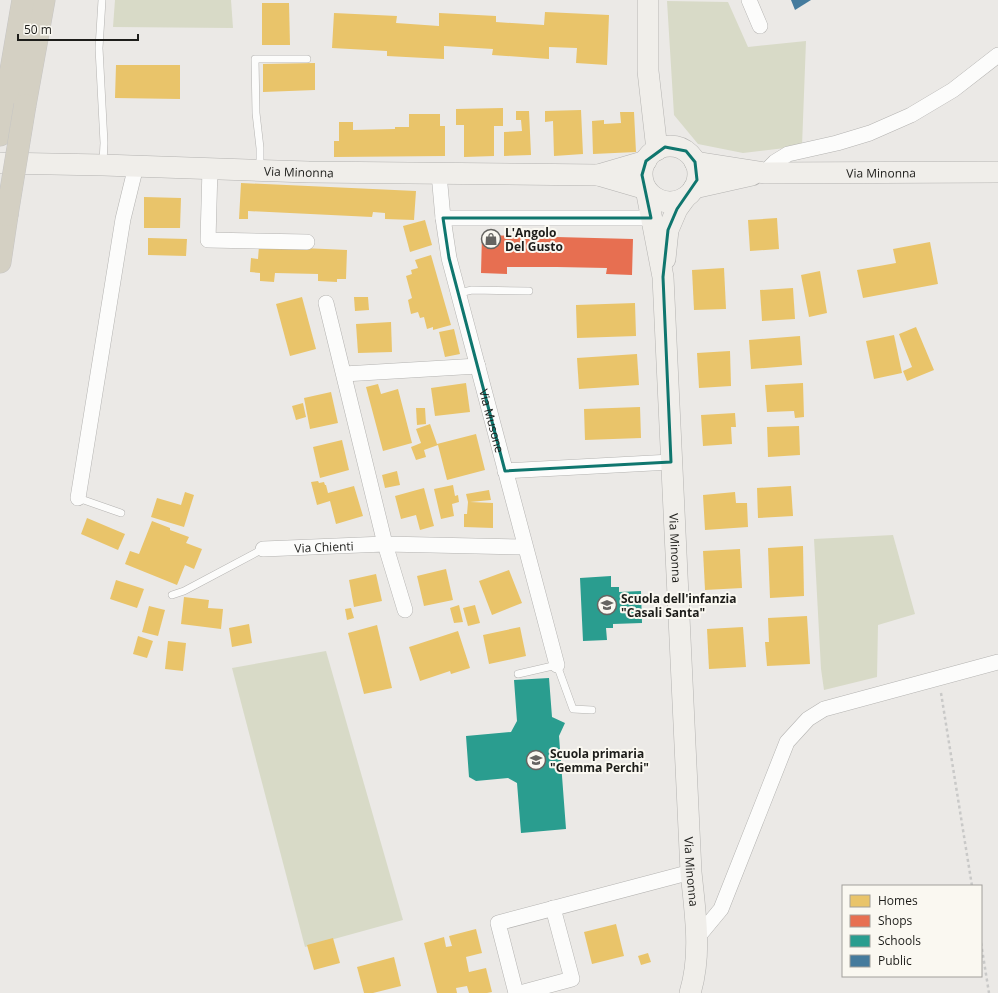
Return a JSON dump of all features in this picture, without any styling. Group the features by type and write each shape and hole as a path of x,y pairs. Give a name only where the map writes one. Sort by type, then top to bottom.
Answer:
{"highway":[{"path":"0,262 7,215 23,0"},
{"path":"0,135 15,105 44,0"}],"main road":[{"path":"648,0 648,70 651,155"},
{"path":"648,70 663,116 680,148 695,162"},
{"name":"Via Minonna","path":"598,175 651,155 665,147 680,148"},
{"name":"Via Minonna","path":"651,155 643,168 642,175 663,277"},
{"name":"Via Minonna","path":"690,993 695,978 697,938 691,872 663,277 668,230 677,209 697,180 698,171 695,162 764,172 998,172"},
{"name":"Via Minonna","path":"0,163 439,174 598,175 646,189 657,199 664,202 678,201 689,193 764,172"}],"street":[{"path":"749,0 760,26"},
{"path":"764,172 775,162 788,154 837,143 870,133 911,115 953,90 998,55"},
{"path":"78,498 123,219 136,166"},
{"path":"210,168 208,240 306,242"},
{"name":"Via Musone","path":"439,174 443,218 449,258 557,665"},
{"path":"443,218 651,218"},
{"path":"326,303 385,544 405,610"},
{"path":"344,374 478,366"},
{"path":"505,471 671,462"},
{"name":"Via Chienti","path":"263,549 385,544 525,547"},
{"name":"Via Minonna","path":"697,938 721,909 787,742 808,719 824,709 998,662"},
{"path":"516,993 498,923 691,872"},
{"path":"520,993 572,979 553,908"}],"lane":[{"path":"102,0 99,48 104,143 103,165"},
{"path":"260,170 260,148 256,113 255,59 306,59"},
{"path":"459,293 472,290 529,291"},
{"path":"78,498 121,513"},
{"path":"172,596 263,549"},
{"path":"518,674 557,665 573,709 592,710"}],"path":[{"path":"938,678 972,885"},
{"path":"982,949 989,993"}],"highlighted area":[{"path":"665,147 686,151 695,162 697,180 677,209 668,230 663,277 671,462 505,471 449,258 443,218 651,218 642,175 646,161"}],"green space":[{"path":"115,0 231,0 233,28 113,27"},
{"path":"667,1 728,2 748,47 806,41 802,146 743,153 698,144 674,115"},
{"path":"893,535 915,614 878,625 877,677 824,690 821,669 814,539"},
{"path":"326,651 403,920 305,947 232,668"}],"building: Homes":[{"path":"262,3 289,3 290,45 262,45"},
{"path":"545,12 609,15 607,65 576,63 577,48 549,47 549,59 492,55 493,49 444,46 444,59 387,56 387,51 332,48 334,13 397,16 396,23 439,26 439,13 496,16 496,22 544,25"},
{"path":"315,63 315,90 263,92 263,64"},
{"path":"116,65 180,65 180,99 115,98"},
{"path":"503,108 503,126 494,126 494,156 464,157 464,125 456,125 456,109"},
{"path":"581,110 583,154 554,156 553,121 545,122 545,111"},
{"path":"516,111 529,111 531,155 504,156 504,132 522,131 521,120 516,120"},
{"path":"620,112 634,112 636,152 593,154 592,121 604,120 604,124 621,123"},
{"path":"409,114 440,114 440,126 445,126 445,156 334,157 334,141 339,141 339,122 353,122 353,130 395,129 395,127 409,127"},
{"path":"241,183 416,191 414,220 385,219 385,213 373,212 372,217 248,211 248,219 239,219"},
{"path":"144,197 181,198 180,228 144,228"},
{"path":"777,218 779,249 750,251 748,220"},
{"path":"425,220 432,245 410,252 403,226"},
{"path":"148,238 187,239 186,256 148,255"},
{"path":"930,242 938,284 863,298 857,270 896,263 893,249"},
{"path":"259,246 347,250 346,279 337,279 337,282 318,281 318,274 275,273 274,282 260,281 260,273 250,272 251,258 258,259"},
{"path":"431,255 451,325 433,330 433,327 427,329 424,317 420,318 418,312 411,314 408,300 412,298 406,276 412,274 411,270 418,268 415,260"},
{"path":"724,268 726,309 694,310 692,270"},
{"path":"820,271 827,313 809,317 801,275"},
{"path":"793,288 795,319 762,321 760,290"},
{"path":"302,297 316,349 290,356 276,304"},
{"path":"354,297 368,297 369,310 355,311"},
{"path":"635,303 636,336 577,338 576,305"},
{"path":"391,322 392,352 358,353 356,324"},
{"path":"916,327 934,370 907,381 903,371 912,367 899,334"},
{"path":"454,329 460,354 445,357 439,332"},
{"path":"894,335 902,373 874,379 866,341"},
{"path":"800,336 802,365 751,369 749,340"},
{"path":"730,351 731,386 699,388 697,353"},
{"path":"637,354 639,385 579,389 577,358"},
{"path":"466,383 470,412 435,416 431,388"},
{"path":"803,383 804,417 795,418 794,411 767,412 765,385"},
{"path":"378,384 381,394 398,389 412,443 383,451 366,387"},
{"path":"331,392 338,423 310,429 304,398"},
{"path":"303,403 306,417 296,420 292,406"},
{"path":"640,407 641,438 585,440 584,409"},
{"path":"416,408 425,408 426,424 417,425"},
{"path":"735,413 736,427 731,427 732,444 703,446 701,415"},
{"path":"430,424 437,444 476,434 485,470 447,480 438,445 424,450 426,457 416,460 411,447 421,443 416,429"},
{"path":"799,426 800,455 768,457 767,427"},
{"path":"342,440 349,470 320,478 313,447"},
{"path":"397,471 400,485 385,488 382,475"},
{"path":"318,481 319,483 324,482 328,493 354,486 363,516 336,524 330,501 317,505 311,482"},
{"path":"453,485 455,496 458,495 459,502 452,504 454,516 441,519 434,489"},
{"path":"791,486 793,516 758,518 757,488"},
{"path":"424,488 434,526 420,530 416,515 401,519 395,496"},
{"path":"489,490 491,500 470,502 493,503 493,528 464,527 464,514 467,514 468,502 466,494"},
{"path":"185,492 194,495 184,527 151,517 157,498 181,505"},
{"path":"735,492 736,503 747,503 748,527 705,530 703,495"},
{"path":"87,518 125,534 118,550 81,534"},
{"path":"152,521 189,537 186,543 202,549 194,569 185,565 177,585 125,564 130,551 139,554"},
{"path":"803,546 804,596 770,598 768,548"},
{"path":"740,549 742,588 705,590 703,551"},
{"path":"446,569 453,600 424,606 417,576"},
{"path":"509,570 522,603 492,615 479,581"},
{"path":"376,574 382,601 354,607 349,580"},
{"path":"116,580 144,589 137,608 110,599"},
{"path":"184,597 209,600 208,608 223,609 221,629 181,624"},
{"path":"459,605 463,622 454,623 450,608"},
{"path":"475,605 480,623 468,626 463,608"},
{"path":"149,606 165,610 158,636 142,632"},
{"path":"351,608 354,618 347,620 345,609"},
{"path":"807,616 810,664 767,666 765,642 769,642 768,618"},
{"path":"249,624 252,643 232,647 229,628"},
{"path":"377,625 392,688 364,694 348,633"},
{"path":"520,627 526,656 489,664 483,635"},
{"path":"743,627 746,667 709,669 707,629"},
{"path":"458,631 470,668 451,674 450,671 420,681 409,647"},
{"path":"138,636 153,641 147,658 133,654"},
{"path":"168,641 186,643 183,671 165,669"},
{"path":"616,924 624,956 592,964 584,932"},
{"path":"476,929 482,953 466,957 469,972 486,968 492,992 469,993 467,986 456,988 457,993 437,993 424,943 444,937 446,947 452,946 449,936"},
{"path":"333,938 340,963 314,970 307,945"},
{"path":"648,953 651,962 641,965 638,956"},
{"path":"394,957 401,986 373,993 364,993 357,967"}],"building: Shops":[{"path":"482,235 633,239 632,275 606,274 607,268 557,267 507,267 507,274 481,273"}],"building: Schools":[{"path":"611,576 611,587 619,587 619,592 641,591 642,623 613,624 613,628 606,628 607,640 583,641 580,578"},
{"path":"549,678 552,717 565,723 559,736 566,829 521,833 517,783 508,778 476,781 469,777 466,736 511,732 517,721 514,680"}],"building: Public":[{"path":"791,0 811,0 795,10"}],"place":[{"name":"L'Angolo Del Gusto","path":"491,239"},
{"name":"Scuola dell'infanzia \"Casali Santa\"","path":"607,605"},
{"name":"Scuola primaria \"Gemma Perchi\"","path":"536,760"}]}
